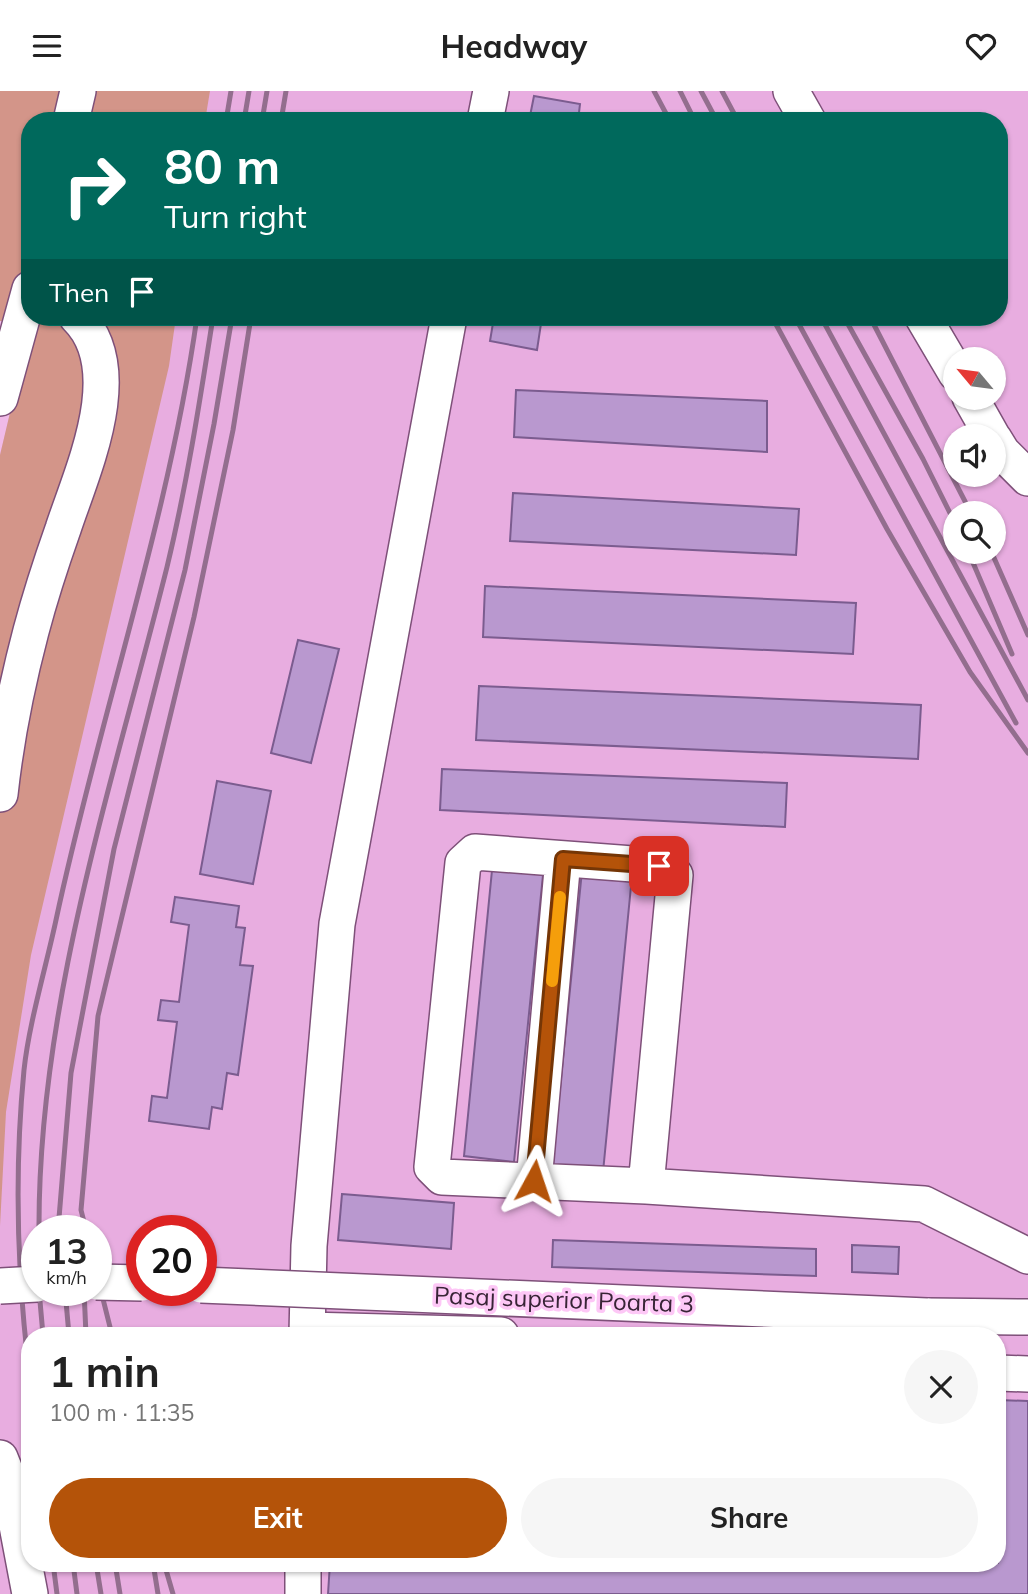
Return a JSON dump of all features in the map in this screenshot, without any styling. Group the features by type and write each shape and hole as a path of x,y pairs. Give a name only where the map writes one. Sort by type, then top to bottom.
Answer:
{"street":[{"path":"73,112 78,91"},
{"path":"487,112 491,91"},
{"path":"791,91 803,112"},
{"path":"0,398 21,297"},
{"path":"0,794 5,754 31,632 87,463 97,421 101,379 92,336 84,326"},
{"path":"307,1327 309,1246 337,924 447,326"},
{"path":"928,326 943,351"},
{"path":"1006,456 1028,478"},
{"path":"646,1186 675,875 659,866 475,852 463,863 432,1167 442,1177 646,1186 923,1204 1028,1256"},
{"path":"534,1181 563,859"},
{"path":"0,1286 21,1285"},
{"name":"Pasaj superior Poarta 3","path":"217,1286 927,1316 1028,1317"},
{"path":"1006,1373 1028,1374"},
{"path":"0,1458 8,1478 21,1547"},
{"path":"26,1572 30,1594"},
{"path":"303,1572 303,1594"}],"shaded area":[{"path":"0,91 210,91 206,112 21,112 21,323 0,321"},
{"path":"91,91 1028,91 1028,1594 0,1594 0,455 31,326 1008,326 1008,112 85,112"},
{"path":"31,326 175,326 169,366 31,955 6,1112 0,1226 0,455"}],"building":[{"path":"534,96 580,104 579,112 531,112"},
{"path":"492,326 541,326 537,350 490,341"},
{"path":"516,390 767,401 767,452 514,437"},
{"path":"513,493 799,509 796,555 510,541"},
{"path":"485,586 856,603 853,654 483,637"},
{"path":"298,640 339,649 311,763 271,753"},
{"path":"479,686 921,705 918,759 476,740"},
{"path":"442,769 787,783 785,827 440,810"},
{"path":"217,781 271,791 253,884 200,874"},
{"path":"493,860 544,865 514,1162 464,1156"},
{"path":"582,871 632,876 603,1172 552,1167"},
{"path":"175,897 239,906 236,927 245,928 240,965 253,966 238,1075 227,1073 222,1109 212,1107 209,1129 149,1121 152,1096 167,1098 177,1022 158,1020 161,1000 179,1002 189,925 171,922"},
{"path":"342,1194 454,1203 451,1249 338,1240"},
{"path":"553,1240 816,1249 816,1276 552,1267"},
{"path":"852,1245 899,1247 898,1274 852,1272"},
{"path":"1006,1400 1028,1401 1028,1594 328,1594 329,1572 1006,1572"}],"railway":[{"path":"228,112 231,91"},
{"path":"246,112 249,91"},
{"path":"264,112 267,91"},
{"path":"282,112 286,91"},
{"path":"654,91 665,112"},
{"path":"680,91 690,112"},
{"path":"701,91 712,112"},
{"path":"722,91 733,112"},
{"path":"25,1327 18,1186 26,1052 73,845 169,469 195,326"},
{"path":"40,1215 42,1145 51,1061 65,978 82,895 174,536 193,442 212,326"},
{"path":"59,1215 71,1073 114,849 185,570 230,326"},
{"path":"82,1215 98,1016 194,617 233,430 250,326"},
{"path":"777,326 887,529 970,672 1028,753"},
{"path":"800,326 1016,723"},
{"path":"826,326 1028,700"},
{"path":"849,326 944,501"},
{"path":"875,326 965,501"},
{"path":"974,564 1012,654"},
{"path":"997,564 1028,635"},
{"path":"40,1306 42,1327"},
{"path":"66,1306 68,1327"},
{"path":"85,1306 86,1327"},
{"path":"105,1306 110,1327"},
{"path":"54,1572 57,1594"},
{"path":"74,1572 77,1594"},
{"path":"97,1572 101,1594"},
{"path":"116,1572 120,1594"},
{"path":"154,1572 158,1594"},
{"path":"167,1572 173,1594"}],"slow traffic":[{"path":"552,981 560,897"}],"route":[{"path":"534,1181 563,859 659,866"}]}
